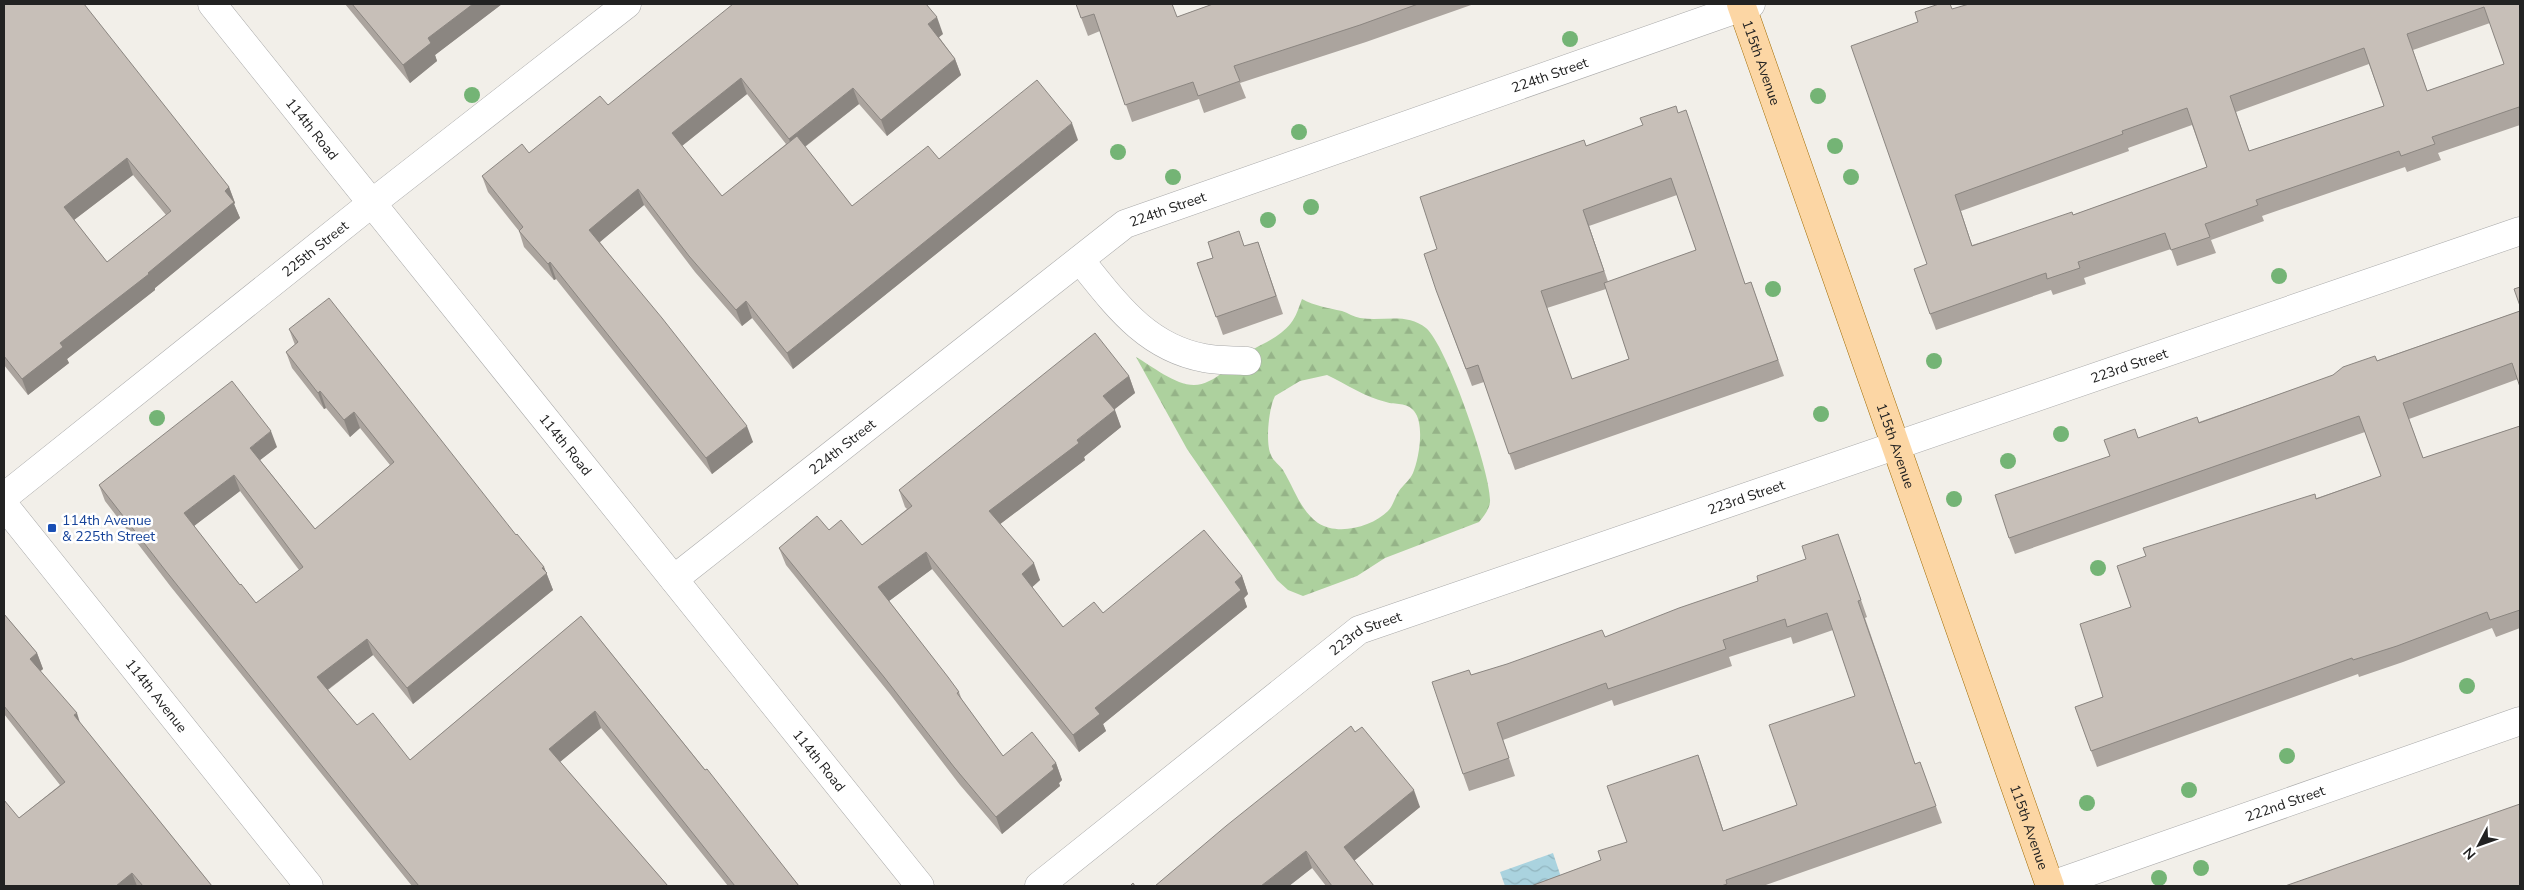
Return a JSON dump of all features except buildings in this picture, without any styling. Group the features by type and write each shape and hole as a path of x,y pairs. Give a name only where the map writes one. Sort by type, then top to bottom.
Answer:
{"main road":[{"name":"115th Avenue","path":"1744,5 2049,886"}],"street":[{"name":"114th Road","path":"212,4 920,886"},
{"name":"225th Street","path":"4,498 372,203 627,4"},
{"name":"224th Street","path":"674,578 1126,224 1744,5"},
{"name":"223rd Street","path":"1039,886 1358,630 1896,447 2520,231"},
{"path":"1080,260 1125,313 1147,334 1166,346 1205,358 1246,361"},
{"name":"114th Avenue","path":"4,504 309,886"},
{"name":"222nd Street","path":"2049,886 2520,721"}],"green space":[{"path":"1302,299 1360,318 1410,320 1426,328 1435,339 1456,383 1484,466 1490,502 1479,522 1385,558 1357,576 1303,596 1288,590 1277,580 1187,449 1136,357 1179,382 1194,385 1202,384 1216,377 1244,355 1287,328 1293,321","holes":["1327,375 1378,400 1408,406 1414,411 1419,424 1419,451 1410,478 1399,491 1390,509 1381,517 1354,528 1335,529 1326,527 1312,518 1306,512 1269,449 1270,416 1275,396 1300,381"]}],"water":[{"path":"1553,853 1562,880 1545,886 1505,886 1500,872"}],"place":[{"name":"114th Avenue & 225th Street","path":"52,528"}]}
